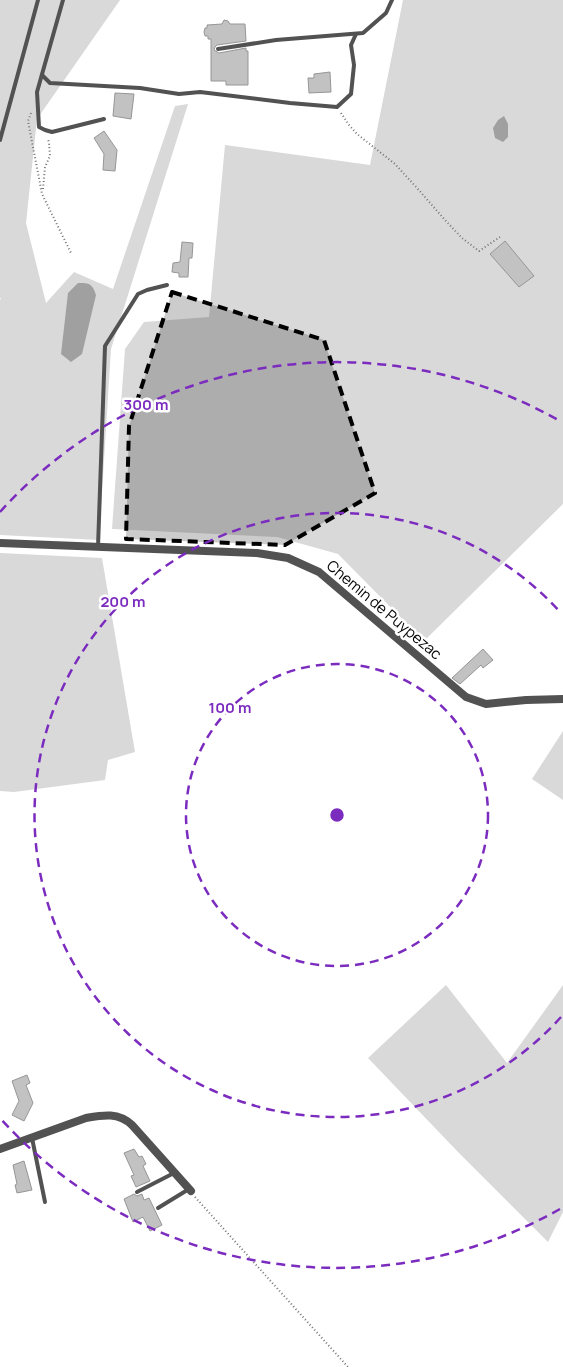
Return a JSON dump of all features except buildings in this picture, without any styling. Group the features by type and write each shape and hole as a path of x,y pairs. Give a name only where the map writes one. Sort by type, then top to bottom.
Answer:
{"street":[{"name":"Chemin de Puypezac","path":"0,542 257,553 288,558 319,572 466,697 486,704 563,699"},
{"path":"0,1150 86,1118 114,1115 126,1119 190,1190"}],"lane":[{"path":"0,140 38,0"},
{"path":"63,0 37,92 39,127 52,132 104,119"},
{"path":"218,49 276,40 363,33 386,13 392,0"},
{"path":"42,75 50,83 140,88 179,94 200,92 290,103 337,106 351,94 354,65 351,45 356,34"},
{"path":"98,547 105,346 138,294 167,284"},
{"path":"32,1138 45,1202"},
{"path":"137,1192 174,1173"},
{"path":"158,1208 190,1190"}],"path":[{"path":"337,106 357,134 395,164 418,188 444,220 478,251 500,237"},
{"path":"33,107 28,121 42,194 71,252"},
{"path":"42,194 45,167 50,156 45,130"},
{"path":"190,1190 348,1367"}],"highlighted area":[{"path":"172,292 324,340 375,493 285,545 126,539 129,426"}],"shaded area":[{"path":"0,0 120,0 37,119 26,223 46,303 74,272 113,289 175,106 188,104 111,349 99,540 0,535"},
{"path":"403,0 563,0 563,504 424,641 338,554 277,537 112,529 125,349 144,322 209,317 225,145 370,165"},
{"path":"504,116 508,124 508,137 503,142 495,138 493,128 498,120"},
{"path":"78,283 90,284 96,295 82,354 71,362 61,354 68,293"},
{"path":"0,553 102,558 135,752 108,760 105,780 14,792 0,791"},
{"path":"563,731 563,800 532,779"},
{"path":"446,985 507,1063 563,985 563,1212 548,1242 368,1058"}]}
